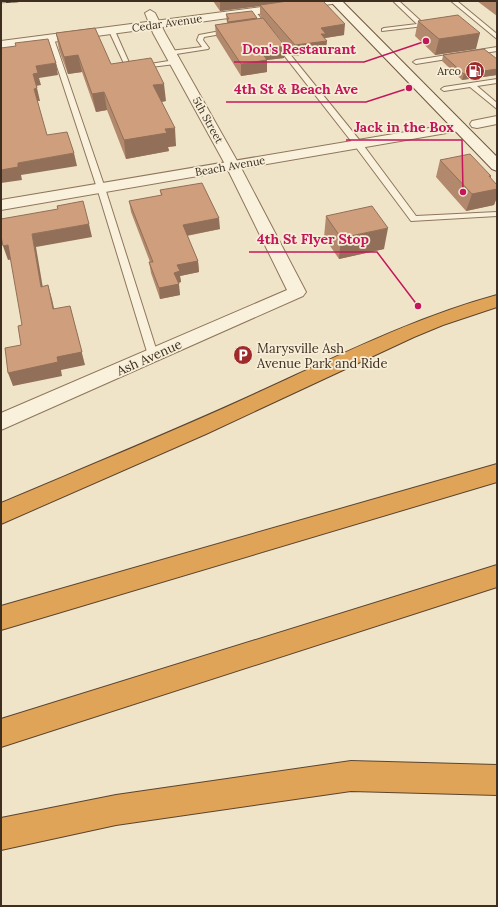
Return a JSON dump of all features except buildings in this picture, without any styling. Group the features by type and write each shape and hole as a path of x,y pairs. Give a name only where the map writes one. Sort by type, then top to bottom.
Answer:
{"highway":[{"path":"1,514 245,407 418,328 449,315 497,301"},
{"path":"1,618 497,473"},
{"path":"1,733 497,576"},
{"path":"1,834 116,810 351,776 497,780"}],"street":[{"name":"Cedar Avenue","path":"1,45 332,1"},
{"path":"336,1 497,166"},
{"name":"5th Street","path":"150,13 155,25 233,166 297,292"},
{"path":"375,21 395,41"},
{"path":"405,51 457,103"},
{"path":"467,114 482,129 497,120"},
{"name":"Beach Avenue","path":"1,206 459,127"},
{"name":"Ash Avenue","path":"1,422 297,292"}],"lane":[{"path":"384,30 422,25 396,1"},
{"path":"454,1 497,37"},
{"path":"253,12 261,26 358,144 414,219 497,214"},
{"path":"112,31 129,69 206,48 200,40 201,36 235,30"},
{"path":"51,39 101,188 153,355"},
{"path":"416,62 497,49"},
{"path":"444,89 497,81"},
{"path":"472,85 497,107"}],"railway":[{"path":"1,2 18,1"}],"place":[{"name":"Don's Restaurant","path":"426,41"},
{"name":"Arco","path":"475,71"},
{"name":"4th St & Beach Ave","path":"409,88"},
{"name":"Jack in the Box","path":"463,192"},
{"name":"4th St Flyer Stop","path":"418,306"},
{"name":"Marysville Ash Avenue Park and Ride","path":"243,355"}]}
